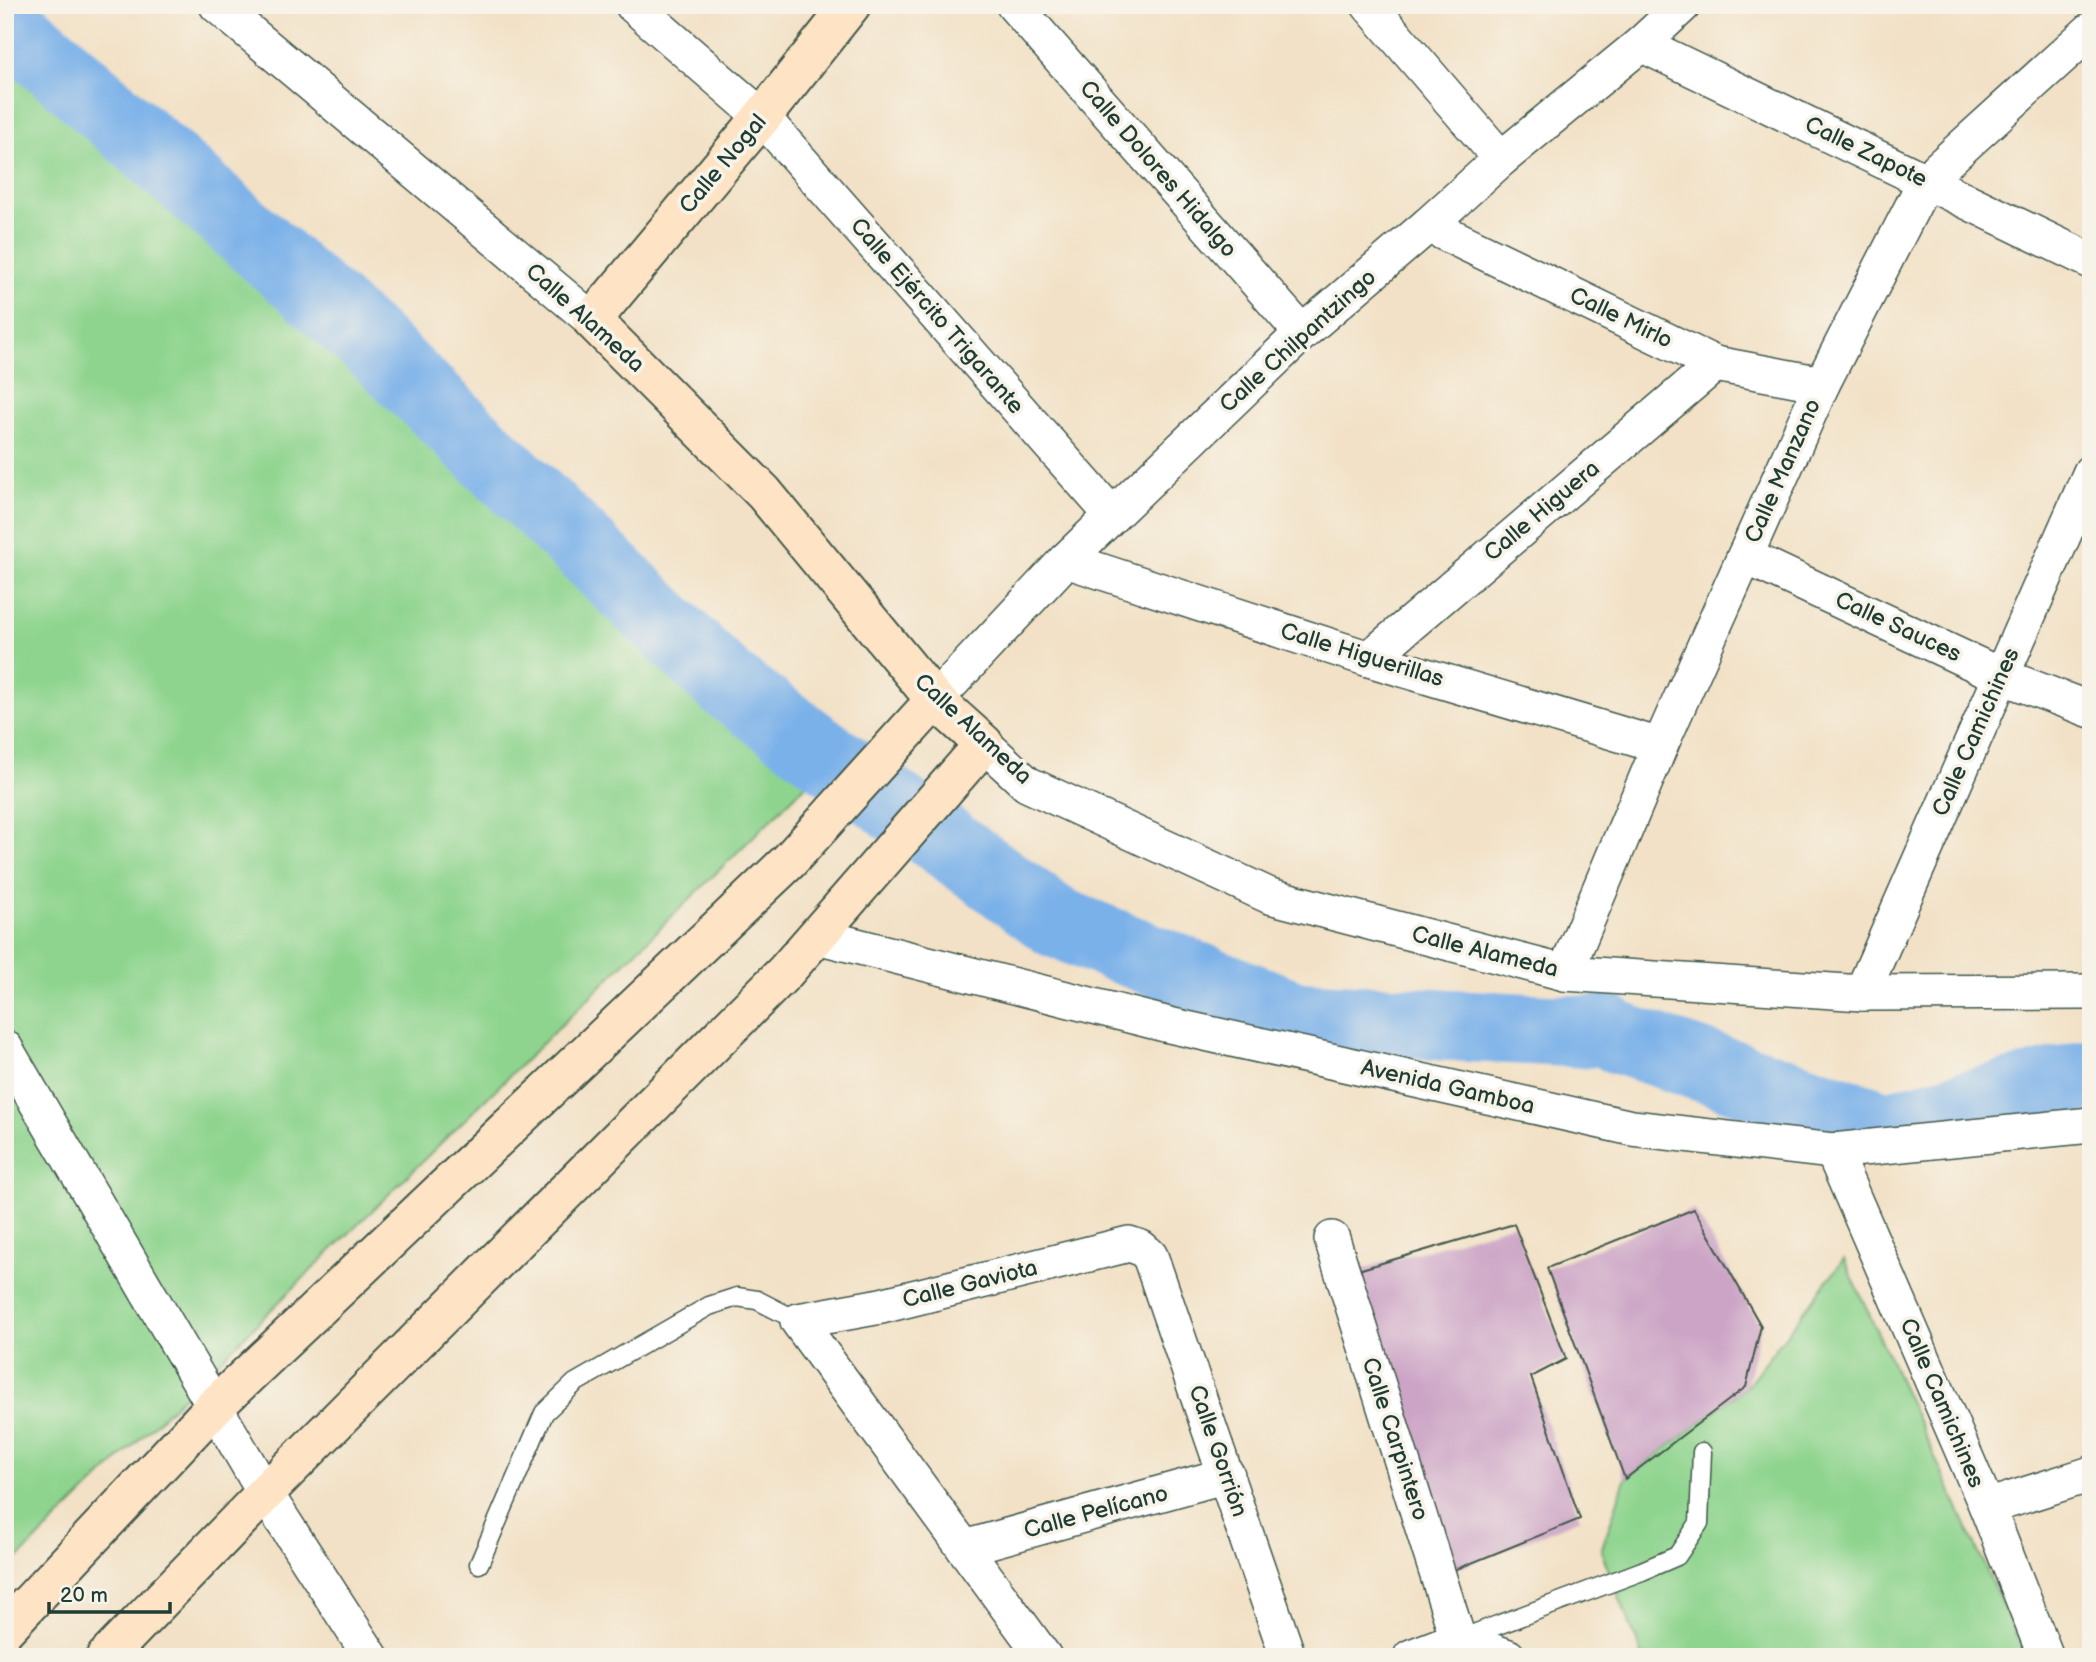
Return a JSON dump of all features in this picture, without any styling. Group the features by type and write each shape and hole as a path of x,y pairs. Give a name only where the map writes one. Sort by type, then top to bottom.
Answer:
{"street":[{"name":"Calle Alameda","path":"217,5 592,320 764,493 935,700 1027,784 1270,896 1565,973 1862,993 2091,992"},
{"name":"Calle Ejército Trigarante","path":"633,5 762,117 1112,515"},
{"name":"Calle Nogal","path":"592,320 762,117 851,5"},
{"name":"Calle Dolores Hidalgo","path":"1014,5 1302,333"},
{"path":"1369,5 1501,159"},
{"name":"Calle Chilpantzingo","path":"935,700 1066,560 1302,333 1501,159 1641,44 1683,5"},
{"name":"Calle Manzano","path":"1565,973 1660,746 1822,384 1926,180 2091,30"},
{"name":"Calle Zapote","path":"1641,44 2091,261"},
{"name":"Calle Mirlo","path":"1428,225 1715,364 1822,384"},
{"name":"Calle Higuera","path":"1369,659 1715,364"},
{"name":"Calle Camichines","path":"1862,993 2091,472"},
{"name":"Calle Sauces","path":"1745,556 2001,676 2091,710"},
{"name":"Calle Higuerillas","path":"1066,560 1369,659 1660,746"},
{"path":"5,1629 214,1407 789,861 935,700"},
{"path":"106,1657 265,1493 775,982 984,744"},
{"name":"Avenida Gamboa","path":"817,936 1169,1025 1632,1128 1833,1151 2091,1125"},
{"path":"5,1048 265,1493 371,1657"},
{"name":"Calle Camichines","path":"1833,1151 1987,1507 2046,1657"},
{"name":"Calle Carpintero","path":"1332,1239 1458,1639"},
{"name":"Calle Gaviota","path":"798,1321 881,1306 1129,1244 1141,1248"},
{"name":"Calle Gorrión","path":"1141,1248 1150,1256 1288,1657"},
{"path":"798,1321 1044,1657"},
{"path":"1987,1507 2091,1474"},
{"name":"Calle Pelícano","path":"964,1548 1227,1475"},
{"path":"1411,1657 1458,1639 1508,1657"}],"lane":[{"path":"479,1564 544,1413 575,1383 709,1306 737,1297 757,1300 798,1321"},
{"path":"1458,1639 1677,1556 1699,1523 1702,1452"}],"green space":[{"path":"5,12 34,20 360,350 712,686 818,773 5,1571"},
{"path":"1844,1259 2024,1652 2012,1657 1643,1657 1601,1551 1625,1479 1746,1387"}],"building":[{"path":"1694,1209 1761,1326 1746,1387 1625,1479 1547,1268"},
{"path":"1514,1224 1566,1359 1531,1377 1580,1519 1452,1571 1348,1273"}],"waterway":[{"path":"5,20 370,342 727,684 1056,922 1297,1017 1587,1032 1605,1029 1616,1037 1887,1127 2091,1075"}]}
